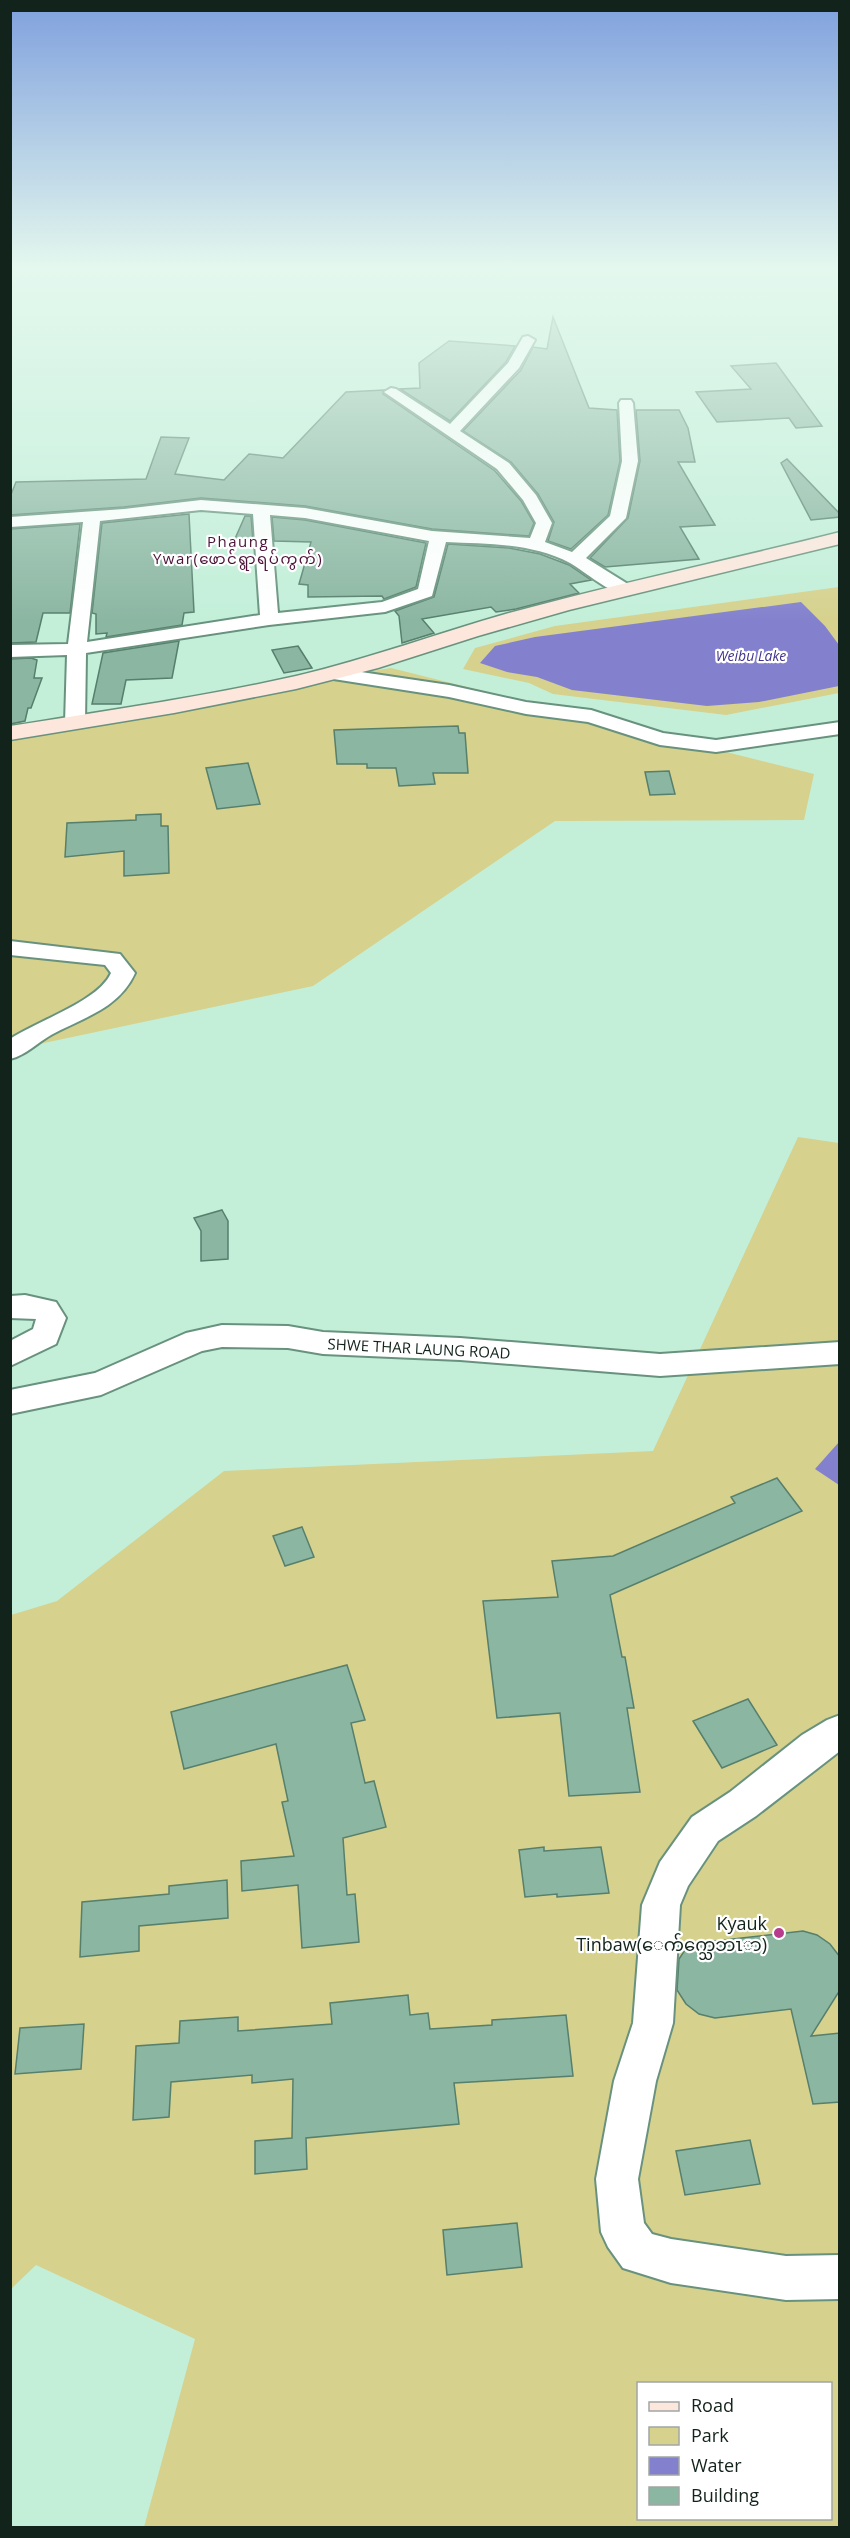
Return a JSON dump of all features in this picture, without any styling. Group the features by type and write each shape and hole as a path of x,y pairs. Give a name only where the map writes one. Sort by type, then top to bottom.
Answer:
{"main road":[{"path":"10,733 173,707 334,674 386,660 470,631 625,590 840,538"}],"street":[{"path":"451,432 496,384"},
{"path":"391,392 503,466 530,498 544,523 536,544"},
{"path":"575,559 618,518 630,461 626,403"},
{"path":"10,522 201,505 305,513 439,536 536,544 575,559 625,590"},
{"path":"261,509 269,619"},
{"path":"75,723 75,649 83,566 92,516"},
{"path":"10,651 75,649 269,619 385,607 426,592 439,536"},
{"path":"334,674 449,691 526,708 591,716 660,739 716,746 840,728"},
{"path":"10,948 112,959 123,973 120,984 107,994 75,1016 42,1030 10,1051"},
{"path":"10,1307 25,1306 46,1311 51,1318 46,1336 10,1355"},
{"name":"SHWE THAR LAUNG ROAD","path":"10,1402 101,1383 196,1341 222,1336 288,1337 323,1343 460,1349 660,1365 840,1353"},
{"path":"840,1731 815,1747 743,1804 705,1829 672,1875 661,1905 653,2023 635,2081 616,2179 623,2232 639,2252 671,2261 776,2277 840,2277"}],"green space":[{"name":"Weibu Lake","path":"839,587 839,693 726,715 553,694 529,683 463,669 475,648 555,626"},
{"path":"391,668 814,774 804,820 555,821 313,986 11,1050 11,728"},
{"path":"798,1137 839,1143 839,2527 144,2527 195,2339 36,2265 11,2289 11,1615 57,1601 224,1471 653,1451"}],"water":[{"name":"Weibu Lake","path":"801,602 825,626 839,645 839,686 759,702 707,706 572,690 537,677 507,672 480,663 495,646 535,637"},
{"path":"839,1442 839,1485 815,1469"}],"building":[{"path":"420,384 485,384 450,421 400,389 420,388"},
{"path":"507,384 580,384 589,408 617,410 620,461 608,515 571,549 548,541 554,522 538,494 511,462 463,431"},
{"path":"747,384 792,384 822,426 796,428 789,418 717,422 696,392 751,389"},
{"path":"384,390 383,394 495,471 521,501 534,523 529,536 432,529 305,506 201,498 124,507 10,515 10,497 16,482 146,479 161,437 189,438 175,474 224,480 249,454 283,458 346,392"},
{"path":"636,410 679,410 688,428 695,462 678,462 715,525 680,527 699,559 605,567 590,558 628,518 640,461"},
{"path":"787,459 840,514 840,517 811,520 781,463"},
{"path":"189,514 194,612 184,613 182,625 106,637 107,633 96,634 96,614 92,613 102,523"},
{"path":"245,516 251,516 253,541 234,541"},
{"path":"272,517 305,520 426,543 416,587 384,599 382,596 308,597 308,585 299,584 311,542 274,541"},
{"path":"80,524 70,613 43,613 36,642 10,643 10,529"},
{"path":"448,544 509,548 540,554 569,565 591,580 570,584 579,593 516,609 496,612 491,607 422,619 434,633 402,643 399,616 395,611 434,597"},
{"path":"179,641 172,678 126,680 121,704 92,704 103,653"},
{"path":"298,646 312,668 284,673 272,650"},
{"path":"10,659 37,660 34,678 42,678 31,708 28,708 25,721 10,724"},
{"path":"458,726 459,733 465,733 468,773 433,773 435,784 399,786 396,768 367,768 367,764 337,764 334,730"},
{"path":"248,763 260,804 217,809 206,768"},
{"path":"669,771 675,794 650,795 645,772"},
{"path":"161,814 161,826 168,826 169,873 124,876 124,851 65,857 67,823 136,820 136,815"},
{"path":"222,1210 228,1221 228,1259 201,1261 201,1231 194,1218"},
{"path":"777,1478 802,1511 610,1595 634,1708 627,1708 640,1792 569,1796 560,1713 497,1718 483,1601 558,1597 552,1561 613,1556 735,1503 731,1497"},
{"path":"302,1527 314,1557 285,1566 273,1536"},
{"path":"347,1665 365,1720 351,1723 365,1783 374,1781 386,1827 343,1838 347,1895 355,1894 359,1942 302,1948 298,1885 242,1891 241,1861 294,1856 282,1802 288,1801 276,1744 184,1769 171,1712"},
{"path":"748,1699 777,1745 722,1768 693,1721"},
{"path":"544,1847 544,1851 601,1847 609,1893 525,1897 519,1850"},
{"path":"227,1880 228,1918 139,1926 139,1951 80,1957 82,1902 169,1894 169,1886"},
{"path":"803,1931 817,1935 830,1944 840,1957 840,1990 811,2036 840,2033 840,2102 813,2104 791,2009 715,2018 699,2014 686,2004 677,1990 679,1959 685,1950 697,1943"},
{"path":"408,1995 410,2015 428,2013 430,2029 492,2025 492,2020 566,2015 573,2076 454,2083 459,2124 306,2138 307,2169 255,2174 255,2141 292,2138 293,2079 252,2083 252,2075 171,2082 169,2117 133,2120 136,2046 179,2043 180,2021 238,2017 238,2031 332,2024 330,2003"},
{"path":"84,2024 81,2069 15,2074 20,2028"},
{"path":"750,2140 760,2184 685,2195 676,2151"},
{"path":"517,2223 522,2267 447,2275 443,2230"}],"place":[{"name":"Kyauk Tinbaw(ေက်က္သေဘၤာ)","path":"779,1933"}],"district":[{"name":"Phaung Ywar(ဖောင်ရွာရပ်ကွက်)","path":"238,550"}]}
